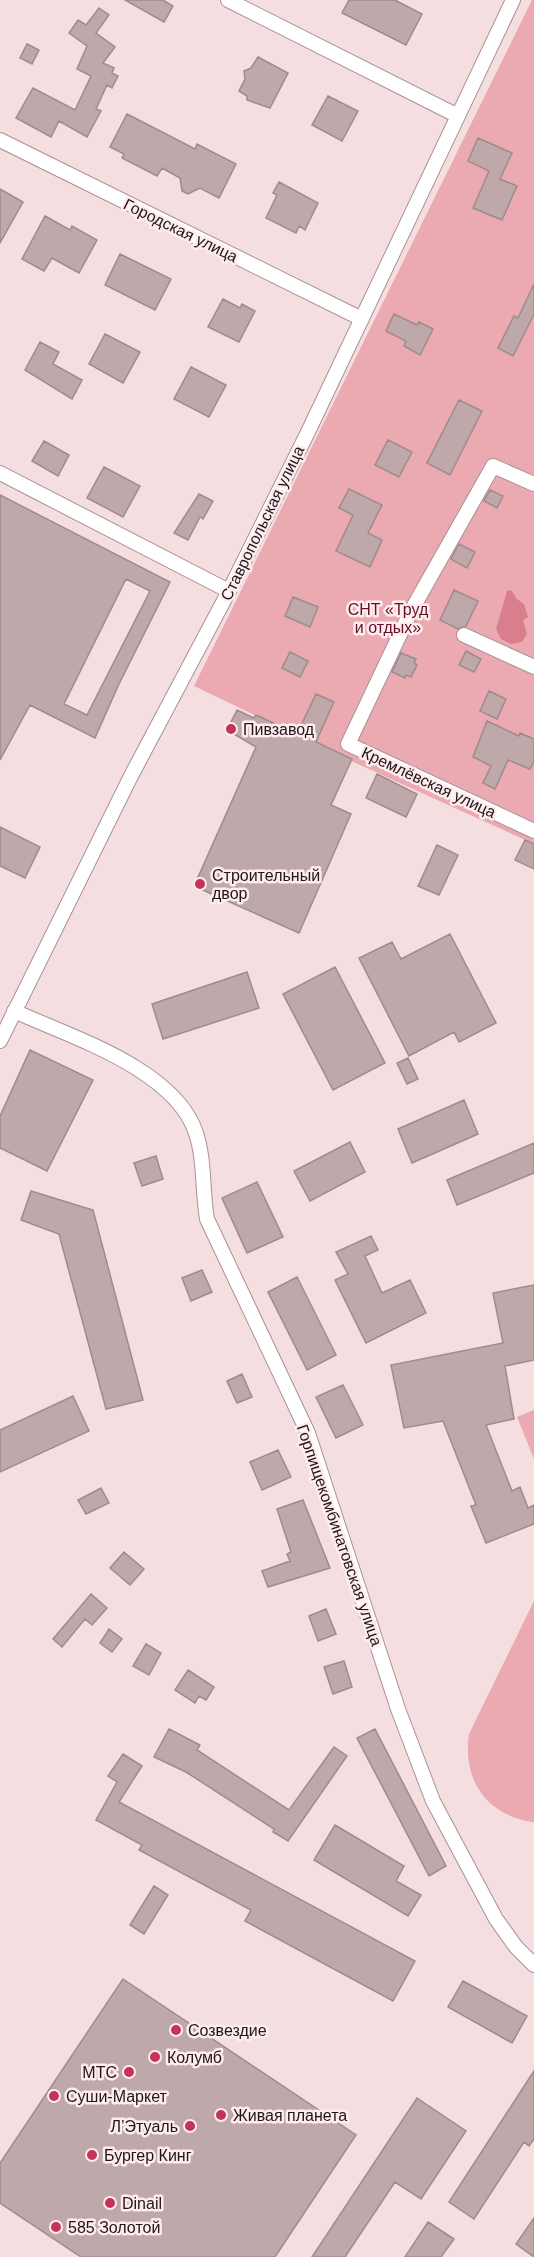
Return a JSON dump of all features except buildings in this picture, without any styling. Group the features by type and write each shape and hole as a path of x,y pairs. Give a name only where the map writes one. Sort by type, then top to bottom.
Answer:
{"street":[{"path":"228,0 458,116"},
{"name":"Ставропольская улица","path":"0,1041 131,776 229,591 362,319 513,0"},
{"name":"Городская улица","path":"0,140 362,319"},
{"name":"Кремлёвская улица","path":"534,484 493,466 411,611 348,744 534,831"},
{"path":"0,473 229,591"},
{"path":"464,635 534,667"},
{"name":"Горпищекомбинатовская улица","path":"14,1011 132,1064 163,1086 188,1116 196,1132 203,1164 203,1198 207,1219 318,1460 416,1761 458,1851 496,1919 516,1947 534,1965"}],"green space":[{"name":"СНТ «Труд и отдых»","path":"534,0 534,844 327,750 194,686"},
{"path":"534,1410 534,1459 517,1417"},
{"path":"534,1601 533,1822 503,1812 491,1804 481,1793 474,1780 468,1751 469,1734"}],"shaded area":[{"path":"511,590 524,604 528,617 523,620 527,634 522,642 511,644 501,639 496,629 507,591"}],"place":[{"name":"Пивзавод","path":"231,729"},
{"name":"Строительный двор","path":"200,884"},
{"name":"Созвездие","path":"176,2030"},
{"name":"Колумб","path":"155,2057"},
{"name":"МТС","path":"129,2072"},
{"name":"Суши-Маркет","path":"54,2096"},
{"name":"Живая планета","path":"221,2115"},
{"name":"Л’Этуаль","path":"190,2126"},
{"name":"Бургер Кинг","path":"92,2155"},
{"name":"Dinail","path":"110,2203"},
{"name":"585 Золотой","path":"56,2227"}]}
